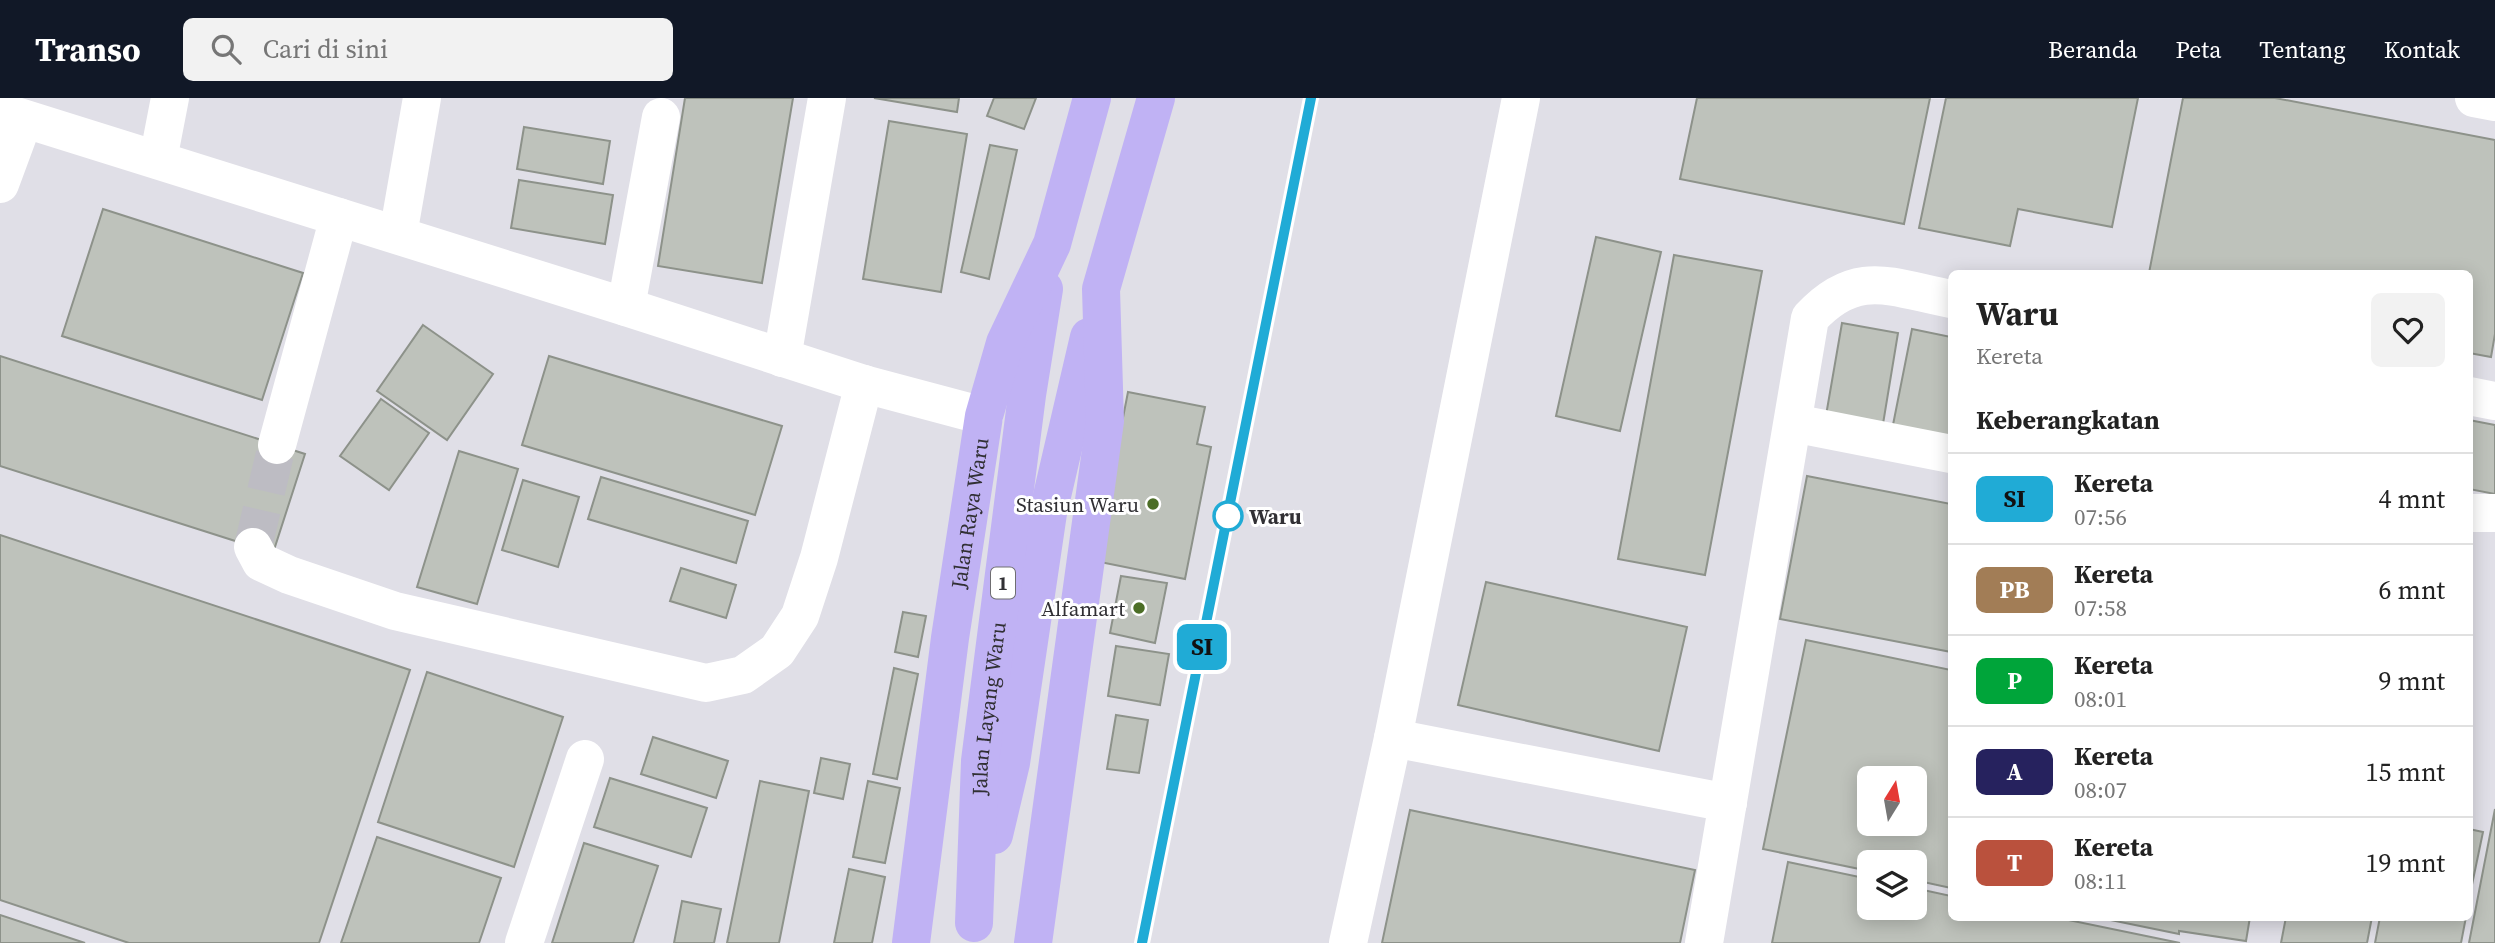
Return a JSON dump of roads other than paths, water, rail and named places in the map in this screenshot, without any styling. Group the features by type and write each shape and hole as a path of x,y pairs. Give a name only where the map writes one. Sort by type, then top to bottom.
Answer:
{"highway":[{"name":"Jalan Raya Waru","path":"911,943 950,638 984,416 1005,343 1052,244 1092,98"},
{"name":"1","path":"1101,289 1156,98"},
{"name":"Jalan Layang Waru","path":"973,933 980,761 1027,395 1052,244"},
{"name":"Jalan Layang Waru","path":"973,933 1011,763 1048,513 1101,289"},
{"path":"1033,943 1105,421 1101,289"}],"lane":[{"path":"158,160 170,98"},
{"path":"398,235 422,98"},
{"path":"782,358 827,98"},
{"path":"1348,943 1393,738 1521,98"},
{"path":"2474,98 2495,102"},
{"path":"0,184 12,115 864,384 984,416"},
{"path":"626,307 661,117"},
{"path":"277,445 339,217"},
{"path":"1704,943 1810,318 1840,292 1856,286 1876,285 1948,298"},
{"path":"253,547 261,562 289,575 395,611 706,683 743,675 777,652 800,616 864,384"},
{"path":"2473,397 2495,401"},
{"path":"1793,423 1948,453"},
{"path":"2473,513 2495,513"},
{"path":"1393,738 1728,803"},
{"path":"524,943 585,759"}],"tunnel":[{"path":"253,547 277,445"}],"railway":[{"path":"1142,943 1311,98"}],"train":[{"name":"SI","path":"1142,943 1311,98"}],"place":[{"name":"Stasiun Waru","path":"1153,504"},
{"name":"Waru","path":"1228,516"},
{"name":"Alfamart","path":"1139,608"}]}
